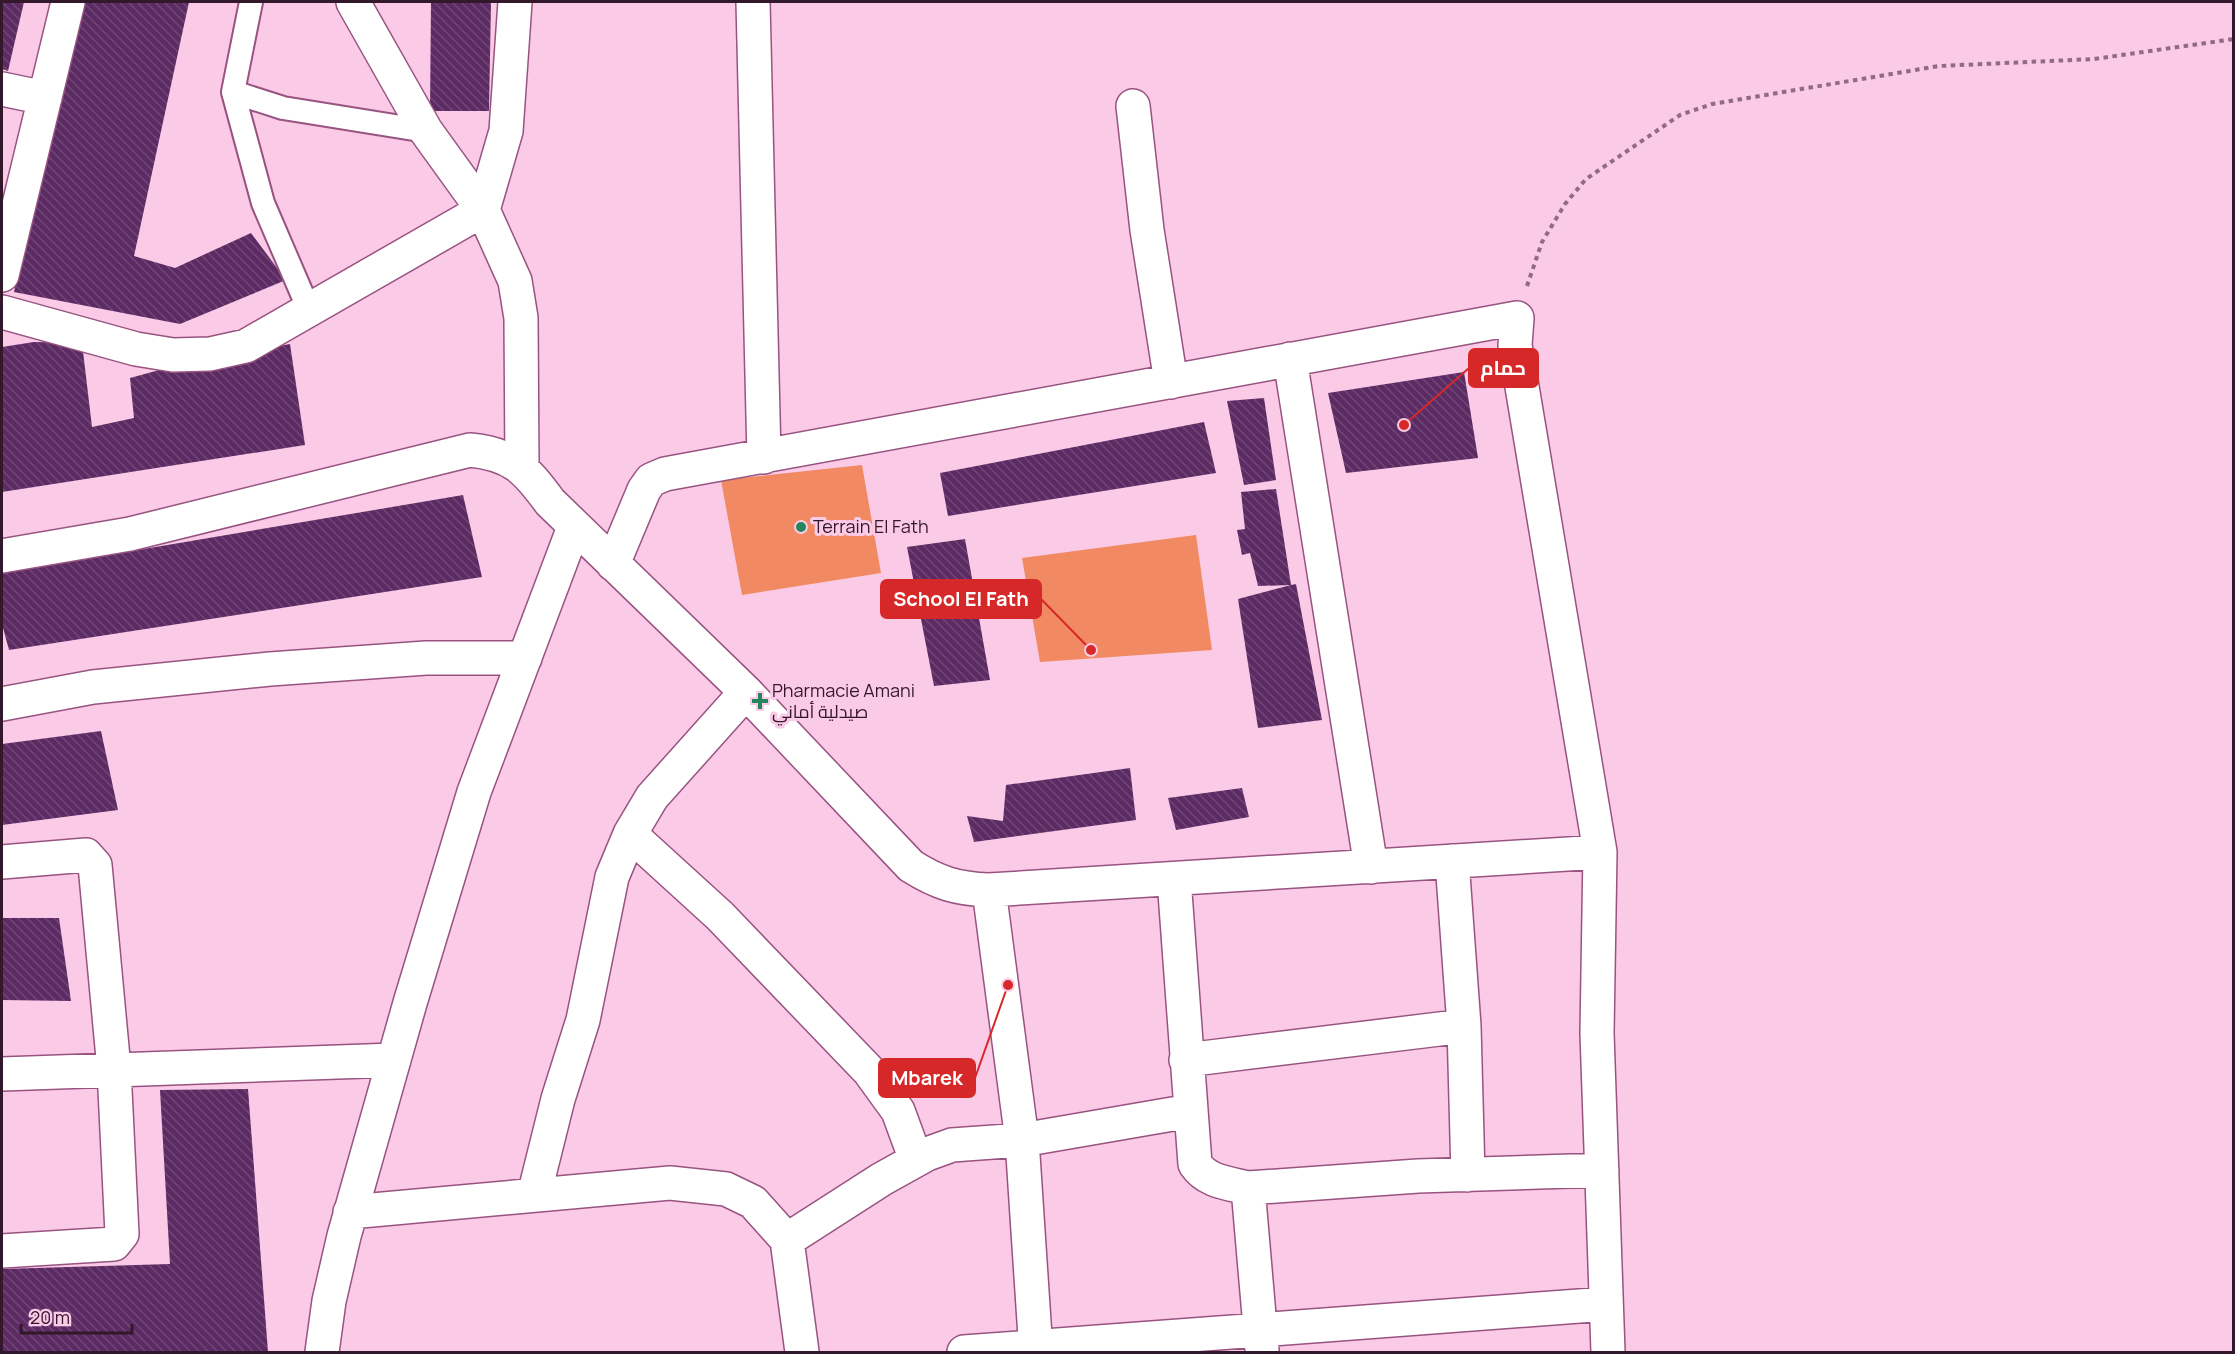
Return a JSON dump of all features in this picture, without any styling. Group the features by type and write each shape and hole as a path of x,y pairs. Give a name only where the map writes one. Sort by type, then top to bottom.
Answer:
{"street":[{"path":"2,275 68,2"},
{"path":"353,2 426,131 483,210 515,281 520,302 522,468"},
{"path":"2,312 136,349 173,355 210,354 246,346 483,210 506,131 515,2"},
{"path":"753,2 764,457"},
{"path":"2,89 45,98"},
{"path":"1132,106 1147,230 1171,382"},
{"path":"613,564 644,490 651,480 665,474 1517,318 1515,345 1600,852 1597,1033 1608,1353"},
{"path":"1290,359 1371,867"},
{"path":"2,556 130,534 470,450 493,452 522,468 574,527 746,692 911,866 932,879 951,886 989,890 1600,852"},
{"path":"322,1353 329,1301 350,1212 474,792 574,527"},
{"path":"2,704 93,687 270,669 426,658 525,658"},
{"path":"534,1195 558,1099 582,1020 612,877 630,834 652,797 746,692"},
{"path":"630,834 720,916 869,1071 898,1111 916,1160"},
{"path":"2,862 86,855 95,865 114,1069 122,1234 114,1244 2,1251"},
{"path":"1452,861 1464,1026 1468,1174"},
{"path":"1174,879 1195,1164 1212,1180 1248,1188 1468,1174 1602,1170"},
{"path":"989,890 1022,1140 1035,1350"},
{"path":"1186,1060 1464,1026"},
{"path":"2,1074 394,1060"},
{"path":"786,1240 882,1179 916,1160 952,1145 1022,1140 1190,1111"},
{"path":"350,1212 670,1183 726,1189 753,1202 786,1240 802,1353"},
{"path":"1248,1188 1261,1341"},
{"path":"964,1353 1261,1341 1606,1304"}],"lane":[{"path":"250,2 233,92 263,203 309,310"},
{"path":"233,92 283,108 426,131"}],"path":[{"path":"1517,318 1542,242 1565,204 1586,179 1680,115 1723,102 1939,66 2094,59 2234,39"}],"shaded area":[{"name":"Terrain El Fath","path":"862,465 881,573 742,595 721,480"},
{"path":"1196,535 1212,650 1040,662 1022,558"}],"building":[{"path":"2,2 24,2 8,71 2,69"},
{"path":"81,2 189,2 134,256 175,268 251,233 286,280 180,324 14,292"},
{"path":"431,2 491,2 489,111 430,111"},
{"path":"34,342 82,343 92,427 134,418 130,378 174,366 290,344 305,445 2,492 2,347"},
{"path":"1464,372 1478,458 1346,473 1328,393"},
{"path":"1264,398 1276,480 1244,485 1227,401"},
{"path":"1204,422 1216,473 948,516 940,473"},
{"path":"1276,489 1291,585 1258,586 1250,553 1242,555 1237,530 1245,529 1241,492"},
{"path":"463,495 482,577 9,650 2,624 2,573"},
{"path":"965,539 990,680 934,686 907,547"},
{"path":"1296,584 1322,720 1258,728 1238,599"},
{"path":"101,731 118,810 2,825 2,744"},
{"path":"1130,768 1136,820 974,842 967,816 1003,821 1006,785"},
{"path":"1242,788 1249,817 1176,830 1168,798"},
{"path":"2,918 59,918 71,1001 2,1000"},
{"path":"248,1089 268,1352 2,1352 2,1269 170,1264 160,1090"}],"place":[{"name":"حمام","path":"1404,425"},
{"name":"Terrain El Fath","path":"801,527"},
{"name":"School El Fath","path":"1091,650"},
{"name":"Pharmacie Amani صيدلية أماني","path":"760,701"},
{"name":"Mbarek","path":"1008,985"}]}
